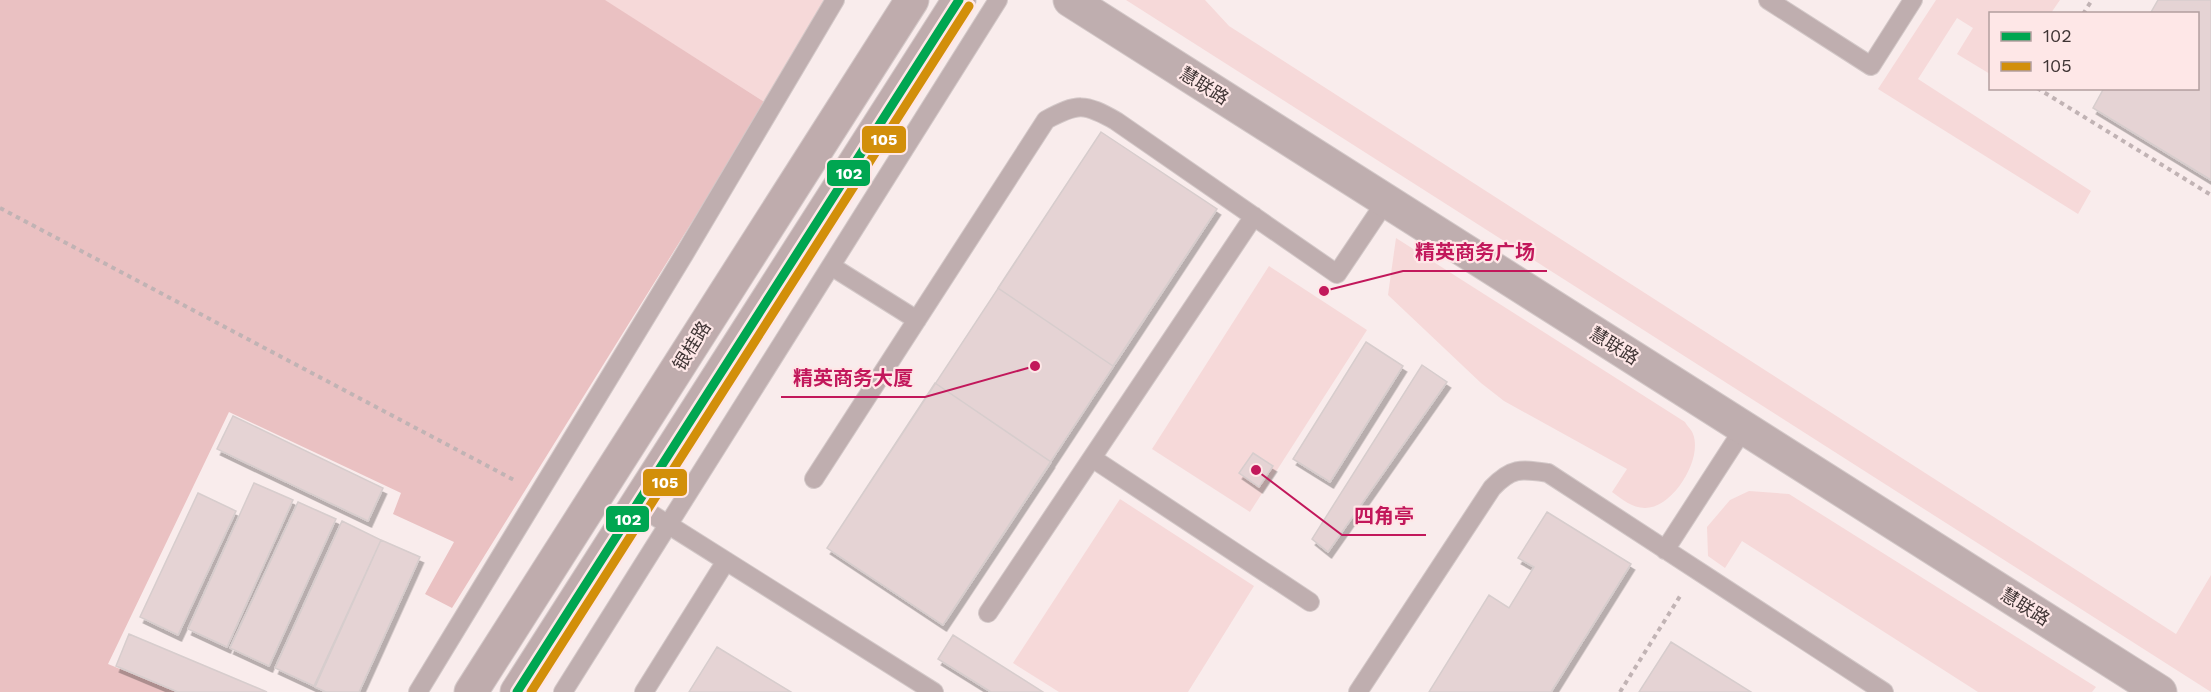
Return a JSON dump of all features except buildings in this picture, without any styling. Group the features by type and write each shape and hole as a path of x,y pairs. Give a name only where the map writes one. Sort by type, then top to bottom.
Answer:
{"street":[{"name":"银桂路","path":"471,692 912,0"},
{"path":"517,692 959,0"},
{"name":"慧联路","path":"1070,0 1744,428 2146,689"}],"lane":[{"path":"418,692 538,492 680,263 835,0"},
{"path":"563,692 998,0"},
{"path":"1768,0 1871,66 1913,0"},
{"path":"814,479 1046,120 1068,108 1092,107 1116,121 1337,274 1386,201"},
{"path":"988,613 1254,216"},
{"path":"831,266 917,320"},
{"path":"1665,550 1744,428"},
{"path":"1092,458 1310,602"},
{"path":"1358,692 1492,488 1506,473 1524,469 1548,473 1884,692"},
{"path":"637,505 934,692"},
{"path":"644,692 726,561"}],"path":[{"path":"2040,90 2211,195"},
{"path":"0,208 538,492"},
{"path":"1620,692 1696,570"}],"shaded area":[{"path":"0,0 605,0 766,103 452,608 425,594 454,542 393,514 401,493 229,412 108,664 176,692 0,692"},
{"path":"604,0 830,0 766,103"},
{"path":"1126,0 1205,0 1229,26 2176,634 2211,575 2211,692"},
{"path":"1936,0 2060,0 2052,12 1989,12 1989,73 1957,54 1973,28 1957,18 1918,79 2091,191 2078,214 1878,89"},
{"path":"1396,238 1685,422 1693,434 1694,456 1690,468 1675,491 1656,506 1640,508 1627,503 1612,492 1627,469 1504,401 1481,383 1388,295"},
{"path":"1269,266 1367,330 1250,512 1152,449"},
{"path":"1749,491 1789,494 2096,687 2092,692 1978,692 1742,541 1725,568 1708,556 1707,527 1730,500"},
{"path":"1120,499 1254,586 1188,692 1059,692 1013,663"}],"transit line":[{"name":"102","path":"517,692 959,0"},
{"name":"105","path":"531,692 969,6"}],"place":[{"name":"精英商务广场","path":"1324,291"},
{"name":"精英商务大厦","path":"1035,366"},
{"name":"四角亭","path":"1256,470"}]}
